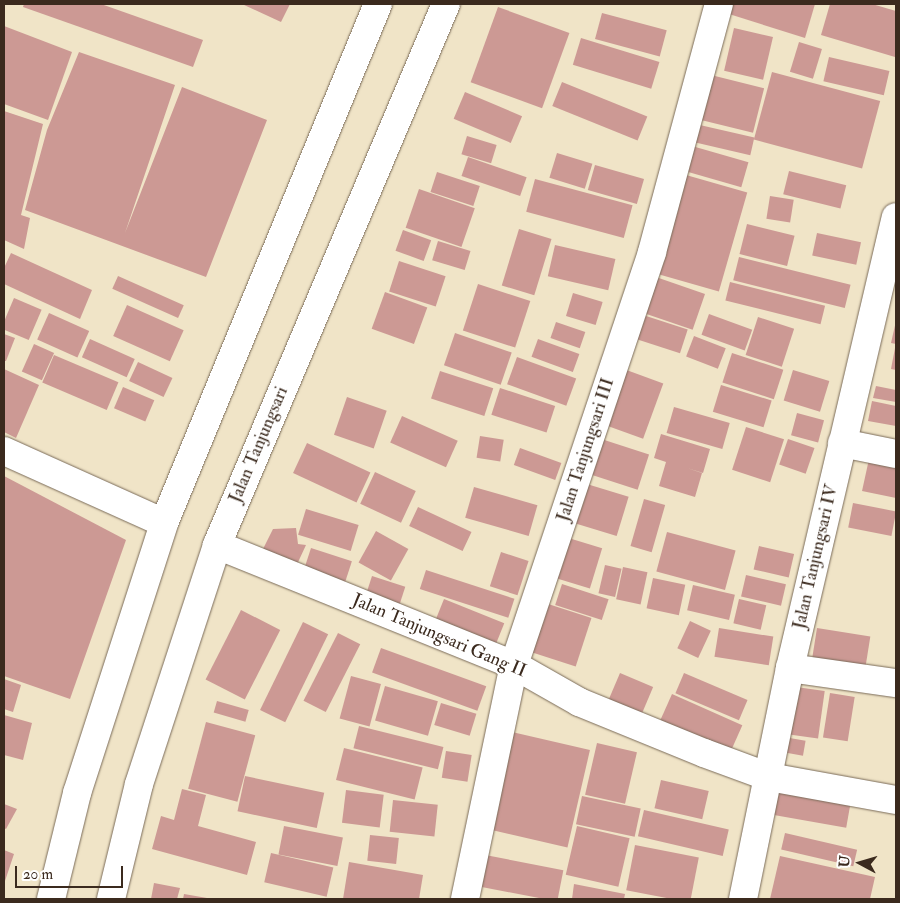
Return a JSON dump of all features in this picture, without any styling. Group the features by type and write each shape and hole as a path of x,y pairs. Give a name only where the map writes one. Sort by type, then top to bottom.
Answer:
{"street":[{"path":"51,899 76,793 164,522 378,4"},
{"name":"Jalan Tanjungsari","path":"111,899 139,784 218,545 446,4"},
{"name":"Jalan Tanjungsari III","path":"465,899 514,665 652,252 719,4"},
{"name":"Jalan Tanjungsari IV","path":"743,899 790,668 896,217"},
{"path":"842,443 896,454"},
{"path":"4,451 164,522"},
{"name":"Jalan Tanjungsari Gang II","path":"218,545 514,665 579,702 769,777 896,800"},
{"path":"790,668 896,683"}],"building":[{"path":"24,4 101,4 203,40 193,67 23,7"},
{"path":"242,4 290,4 281,22"},
{"path":"732,4 815,4 805,38 729,14"},
{"path":"830,4 872,4 896,11 895,57 821,35"},
{"path":"498,7 569,33 542,108 471,82"},
{"path":"602,13 667,30 660,56 595,39"},
{"path":"4,26 72,52 48,120 4,104"},
{"path":"734,28 773,37 763,80 724,71"},
{"path":"581,38 659,62 651,89 573,65"},
{"path":"799,42 822,49 813,79 790,72"},
{"path":"79,52 175,85 125,233 182,87 267,120 206,277 25,210 47,130"},
{"path":"829,57 889,71 884,95 823,81"},
{"path":"772,72 880,101 862,169 754,140"},
{"path":"703,73 764,88 753,133 692,118"},
{"path":"562,82 647,116 638,141 552,106"},
{"path":"465,92 522,116 511,143 454,119"},
{"path":"4,111 43,124 21,215 30,218 24,249 4,240"},
{"path":"691,123 754,138 750,155 687,141"},
{"path":"467,136 497,145 491,163 461,154"},
{"path":"685,144 748,162 741,187 678,169"},
{"path":"557,153 592,164 585,189 549,178"},
{"path":"468,157 527,177 520,196 461,176"},
{"path":"595,165 644,179 637,204 588,190"},
{"path":"789,171 846,185 840,209 783,194"},
{"path":"437,172 480,186 473,206 431,192"},
{"path":"679,173 747,193 719,292 651,272"},
{"path":"535,179 633,205 624,238 526,212"},
{"path":"419,189 475,208 461,247 406,228"},
{"path":"770,196 794,200 790,222 766,219"},
{"path":"747,224 795,236 787,266 740,254"},
{"path":"519,229 552,239 534,295 502,285"},
{"path":"403,230 431,240 424,261 395,251"},
{"path":"817,233 861,242 856,265 812,255"},
{"path":"438,241 471,251 465,270 432,260"},
{"path":"555,245 615,259 608,290 548,276"},
{"path":"11,253 92,290 80,319 4,284 4,268"},
{"path":"739,257 851,285 845,308 733,280"},
{"path":"399,261 446,276 436,307 389,291"},
{"path":"118,276 184,305 178,318 112,289"},
{"path":"653,276 705,294 693,330 641,312"},
{"path":"730,282 825,306 820,324 725,300"},
{"path":"478,284 530,301 515,348 463,331"},
{"path":"385,292 427,307 414,344 372,329"},
{"path":"573,293 603,302 596,325 566,316"},
{"path":"14,298 42,310 29,340 4,330 4,322"},
{"path":"127,305 184,330 170,361 113,336"},
{"path":"49,313 89,331 77,357 37,339"},
{"path":"709,314 752,330 745,350 701,335"},
{"path":"643,315 688,330 680,353 635,339"},
{"path":"758,317 794,329 782,367 746,355"},
{"path":"896,321 896,344 891,343"},
{"path":"556,322 585,332 580,348 550,338"},
{"path":"455,333 512,353 501,385 444,365"},
{"path":"4,334 15,338 6,361 4,361"},
{"path":"694,336 726,348 718,369 686,357"},
{"path":"90,339 135,359 127,377 82,357"},
{"path":"538,339 579,354 573,372 532,357"},
{"path":"34,344 54,353 42,380 22,371"},
{"path":"896,348 896,370 891,369"},
{"path":"732,353 783,370 774,399 722,382"},
{"path":"54,355 118,382 107,410 42,383"},
{"path":"517,357 576,379 566,406 507,384"},
{"path":"138,362 172,378 164,397 129,381"},
{"path":"621,368 663,383 643,439 601,423"},
{"path":"4,369 39,385 16,438 4,432"},
{"path":"793,370 829,381 820,412 784,401"},
{"path":"440,371 493,388 484,416 431,399"},
{"path":"721,385 772,400 763,427 713,412"},
{"path":"876,386 896,390 896,402 873,398"},
{"path":"123,387 154,400 145,421 114,408"},
{"path":"500,388 555,406 547,433 491,415"},
{"path":"347,397 387,411 374,448 334,435"},
{"path":"872,401 896,406 896,426 868,421"},
{"path":"674,407 730,423 722,449 667,433"},
{"path":"797,413 824,420 818,442 791,435"},
{"path":"402,416 458,441 446,467 390,442"},
{"path":"746,427 784,439 770,482 732,470"},
{"path":"661,434 710,449 703,473 687,468 702,473 695,497 659,486 666,462 654,458"},
{"path":"480,436 504,440 500,461 477,458"},
{"path":"592,436 649,455 638,490 581,471"},
{"path":"788,439 814,448 806,474 779,465"},
{"path":"307,443 370,473 356,502 293,473"},
{"path":"520,448 561,463 555,480 514,465"},
{"path":"869,459 896,464 896,498 862,491"},
{"path":"375,472 416,491 401,523 360,504"},
{"path":"4,476 126,540 70,699 4,676"},
{"path":"577,481 629,497 617,536 565,520"},
{"path":"474,487 537,505 529,536 465,518"},
{"path":"644,499 665,505 652,552 630,546"},
{"path":"853,503 896,511 891,536 848,528"},
{"path":"418,507 471,532 463,551 409,526"},
{"path":"306,509 359,525 351,551 298,535"},
{"path":"296,528 298,544 306,545 293,573 259,557 273,529"},
{"path":"376,531 408,549 391,580 359,562"},
{"path":"667,532 736,550 725,590 656,572"},
{"path":"562,536 602,548 590,588 550,576"},
{"path":"759,546 794,554 789,577 754,569"},
{"path":"311,548 352,561 343,590 302,577"},
{"path":"501,552 529,561 517,595 490,586"},
{"path":"605,565 622,569 615,597 598,593"},
{"path":"623,567 647,572 641,604 616,599"},
{"path":"426,570 514,599 508,618 420,589"},
{"path":"746,575 786,584 781,606 741,596"},
{"path":"372,576 405,587 397,613 363,603"},
{"path":"653,578 685,585 679,615 647,608"},
{"path":"562,584 609,599 602,620 555,605"},
{"path":"693,585 735,595 729,620 687,610"},
{"path":"444,599 504,623 493,650 433,626"},
{"path":"739,599 766,605 761,630 733,623"},
{"path":"542,602 591,618 576,667 526,651"},
{"path":"241,610 280,630 245,699 206,679"},
{"path":"690,621 711,631 698,658 677,648"},
{"path":"303,622 328,634 285,722 260,710"},
{"path":"719,628 773,637 769,665 714,657"},
{"path":"817,628 870,636 865,667 812,659"},
{"path":"338,633 360,644 326,712 303,701"},
{"path":"381,648 486,686 477,711 372,672"},
{"path":"620,673 653,687 638,724 604,710"},
{"path":"684,673 748,700 739,720 675,693"},
{"path":"351,676 381,684 370,727 340,719"},
{"path":"4,679 21,685 13,712 4,709"},
{"path":"385,686 438,701 428,736 375,721"},
{"path":"796,687 825,691 818,739 789,735"},
{"path":"830,693 855,697 848,741 823,737"},
{"path":"672,694 742,725 727,760 657,729"},
{"path":"217,701 249,710 245,722 214,713"},
{"path":"441,703 476,714 470,736 434,725"},
{"path":"4,715 32,723 23,760 4,755"},
{"path":"206,722 255,735 237,802 188,789"},
{"path":"359,726 443,747 438,769 353,748"},
{"path":"512,732 590,750 567,847 490,829"},
{"path":"778,736 806,741 803,756 775,751"},
{"path":"597,743 637,752 625,804 585,795"},
{"path":"344,748 423,768 415,800 336,780"},
{"path":"446,751 472,755 467,782 442,778"},
{"path":"245,776 324,793 317,828 238,811"},
{"path":"661,780 709,791 702,819 654,808"},
{"path":"771,782 852,796 846,828 765,814"},
{"path":"182,789 206,795 198,826 256,842 247,875 152,849 161,816 174,820"},
{"path":"346,790 384,795 380,827 342,823"},
{"path":"582,796 641,808 635,837 576,824"},
{"path":"393,800 438,805 434,837 390,832"},
{"path":"4,804 17,809 6,829 4,828"},
{"path":"644,810 729,830 723,856 638,836"},
{"path":"284,826 343,837 337,866 278,854"},
{"path":"577,826 630,838 618,887 566,875"},
{"path":"785,833 857,850 853,866 781,850"},
{"path":"370,835 399,838 396,864 367,861"},
{"path":"635,845 699,857 691,899 672,899 626,890"},
{"path":"4,850 14,854 4,884"},
{"path":"271,853 333,867 327,897 264,882"},
{"path":"475,853 563,870 558,899 544,899 469,884"},
{"path":"780,856 875,877 870,899 770,899"},
{"path":"349,862 423,875 419,899 343,899"},
{"path":"154,883 180,888 177,899 151,899"},
{"path":"574,884 625,894 624,899 572,899"},
{"path":"184,894 207,898 207,899 183,899"}]}
